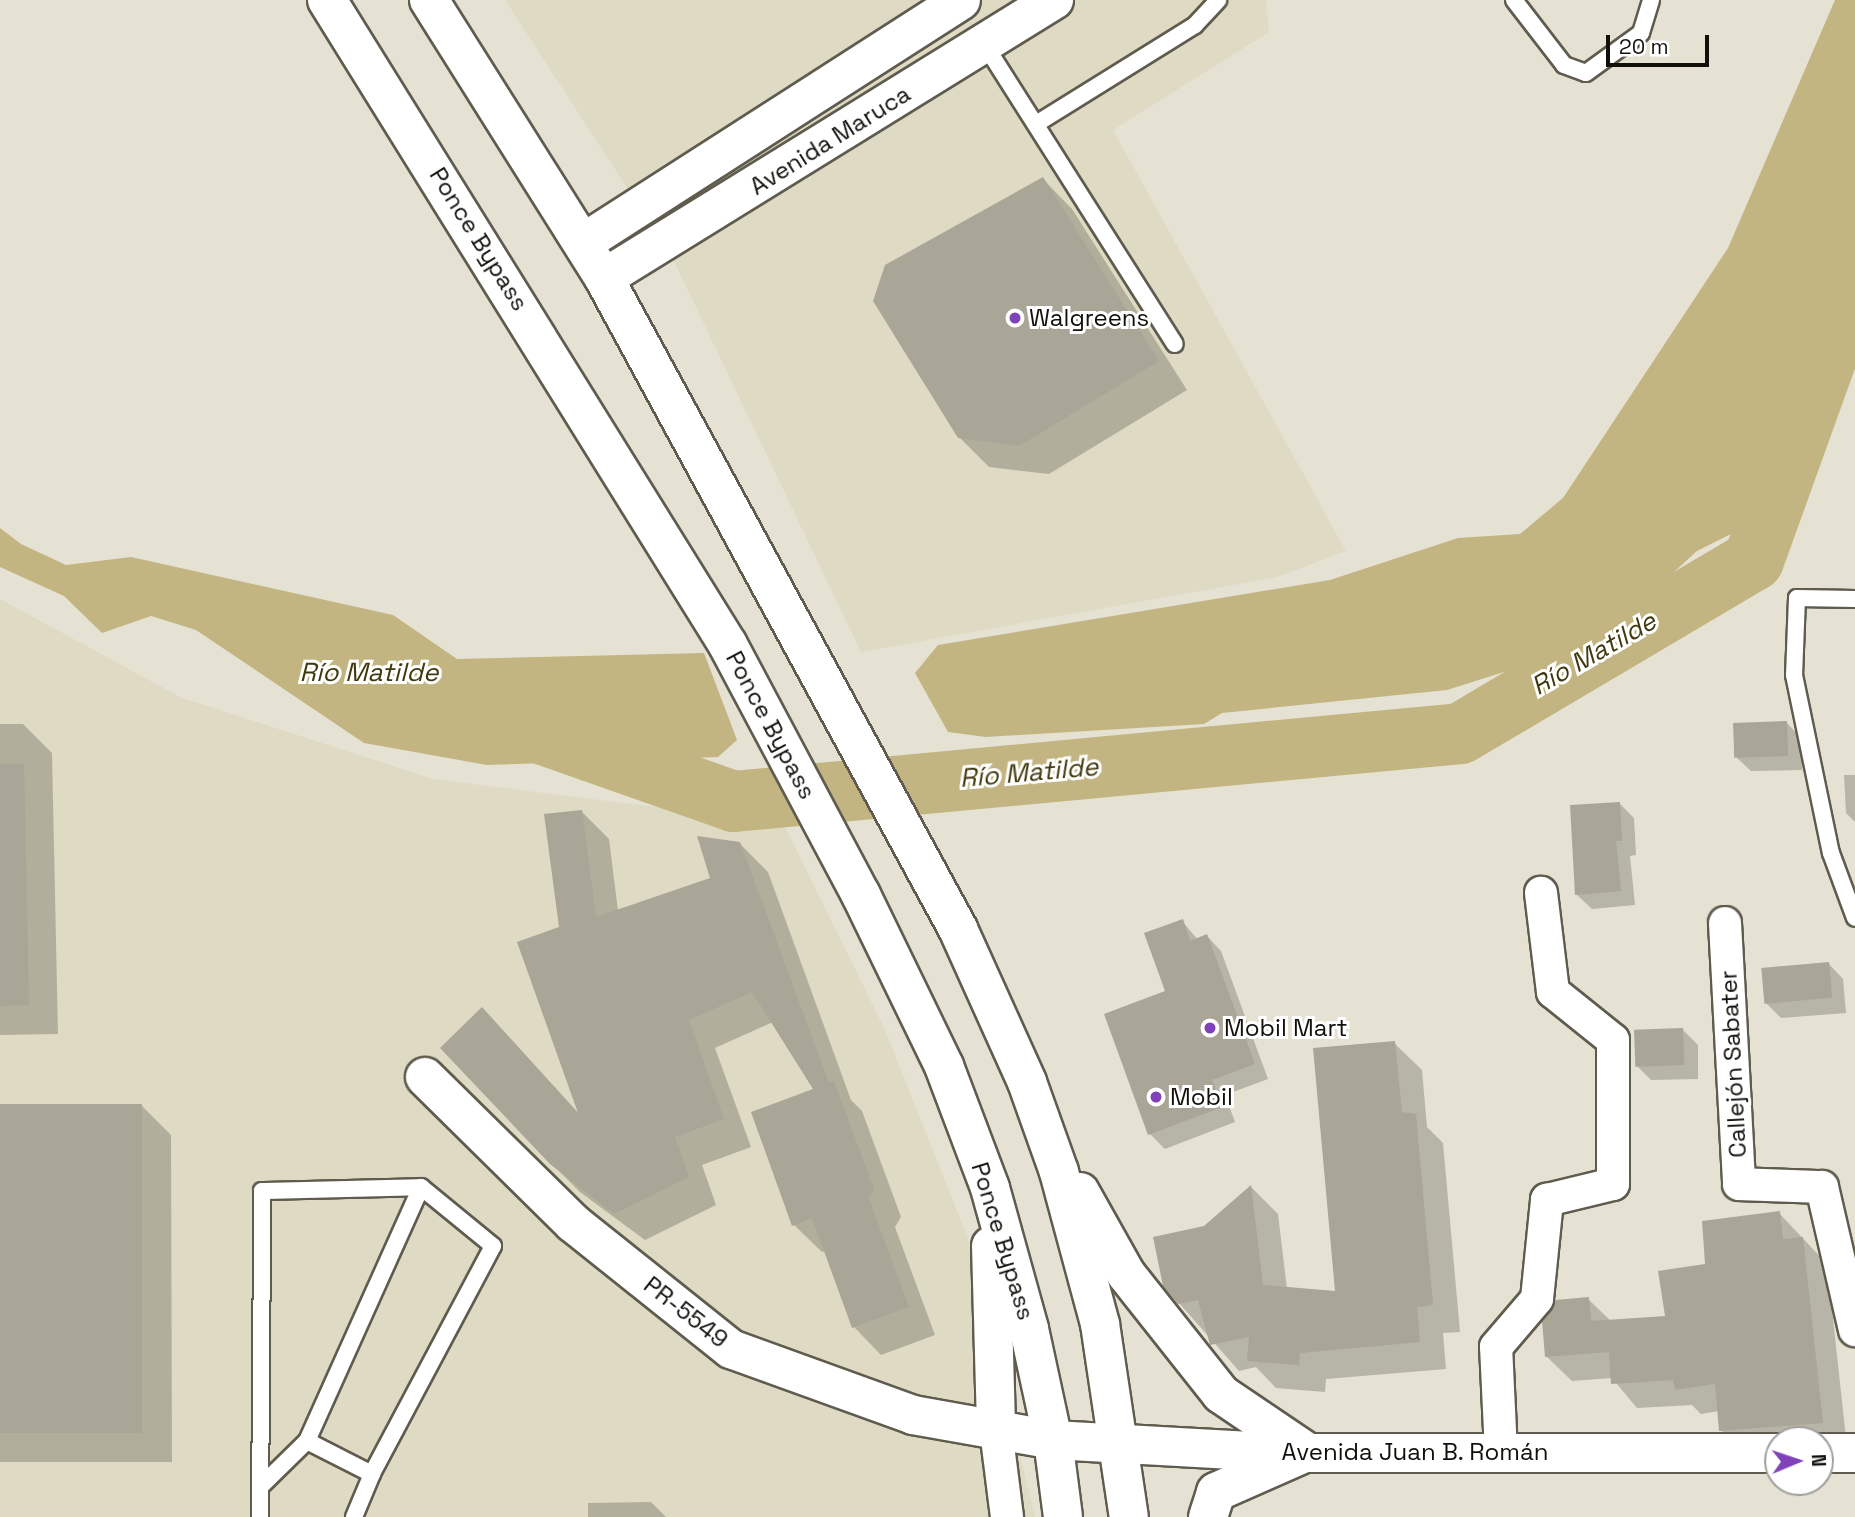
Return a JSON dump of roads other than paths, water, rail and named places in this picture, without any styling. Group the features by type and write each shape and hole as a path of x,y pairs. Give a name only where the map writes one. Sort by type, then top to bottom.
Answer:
{"main road":[{"name":"Ponce Bypass","path":"327,0 728,645 861,895 944,1066 990,1188 1029,1329 1053,1440 1063,1517"},
{"path":"429,0 604,278 794,622 958,929 1041,1124 1126,1274 1221,1394 1307,1452"},
{"name":"Avenida Maruca","path":"583,243 961,0"},
{"name":"Avenida Maruca","path":"604,278 1054,0"},
{"name":"PR-5549","path":"425,1077 573,1223 731,1349 914,1415 1053,1440"},
{"path":"1041,1124 1100,1324 1122,1446 1129,1517"},
{"path":"990,1188 996,1430"},
{"name":"Avenida Juan B. Román","path":"1053,1440 1122,1446 1307,1452 1764,1453"},
{"path":"1208,1517 1216,1492 1307,1452"},
{"path":"1834,1453 1855,1453"}],"street":[{"path":"1501,1452 1496,1347 1537,1300 1547,1200 1614,1184 1613,1040 1553,992 1541,893"},
{"name":"Callejón Sabater","path":"1725,923 1739,1184 1822,1188 1855,1330"},
{"path":"996,1430 1007,1517"}],"lane":[{"path":"1036,124 1184,33 1218,0"},
{"path":"1514,0 1564,65 1586,73 1641,33 1651,0"},
{"path":"985,45 1175,344"},
{"path":"1855,599 1797,598 1794,676 1830,853 1855,918"},
{"path":"260,1487 307,1441 421,1187"},
{"path":"260,1517 262,1191 421,1187 494,1246 372,1474 354,1517"},
{"path":"307,1441 372,1474"}],"water":[{"path":"1835,0 1855,0 1855,283 1819,323 1790,449 1741,529 1697,551 1596,643 1447,690 1222,713 1204,724 986,737 948,732 915,673 938,645 1330,580 1458,538 1520,534 1563,498 1728,248"},
{"name":"Río Matilde","path":"0,528 21,544 66,565 131,557 393,615 457,659 704,653 737,740 718,757 487,765 364,743 196,630 151,616 102,633 64,596 0,567"}],"waterway":[{"name":"Río Matilde","path":"540,733 733,801 1460,733 1753,560 1855,277"}],"place":[{"name":"Walgreens","path":"1015,318"},
{"name":"Mobil Mart","path":"1210,1028"},
{"name":"Mobil","path":"1156,1097"}]}
